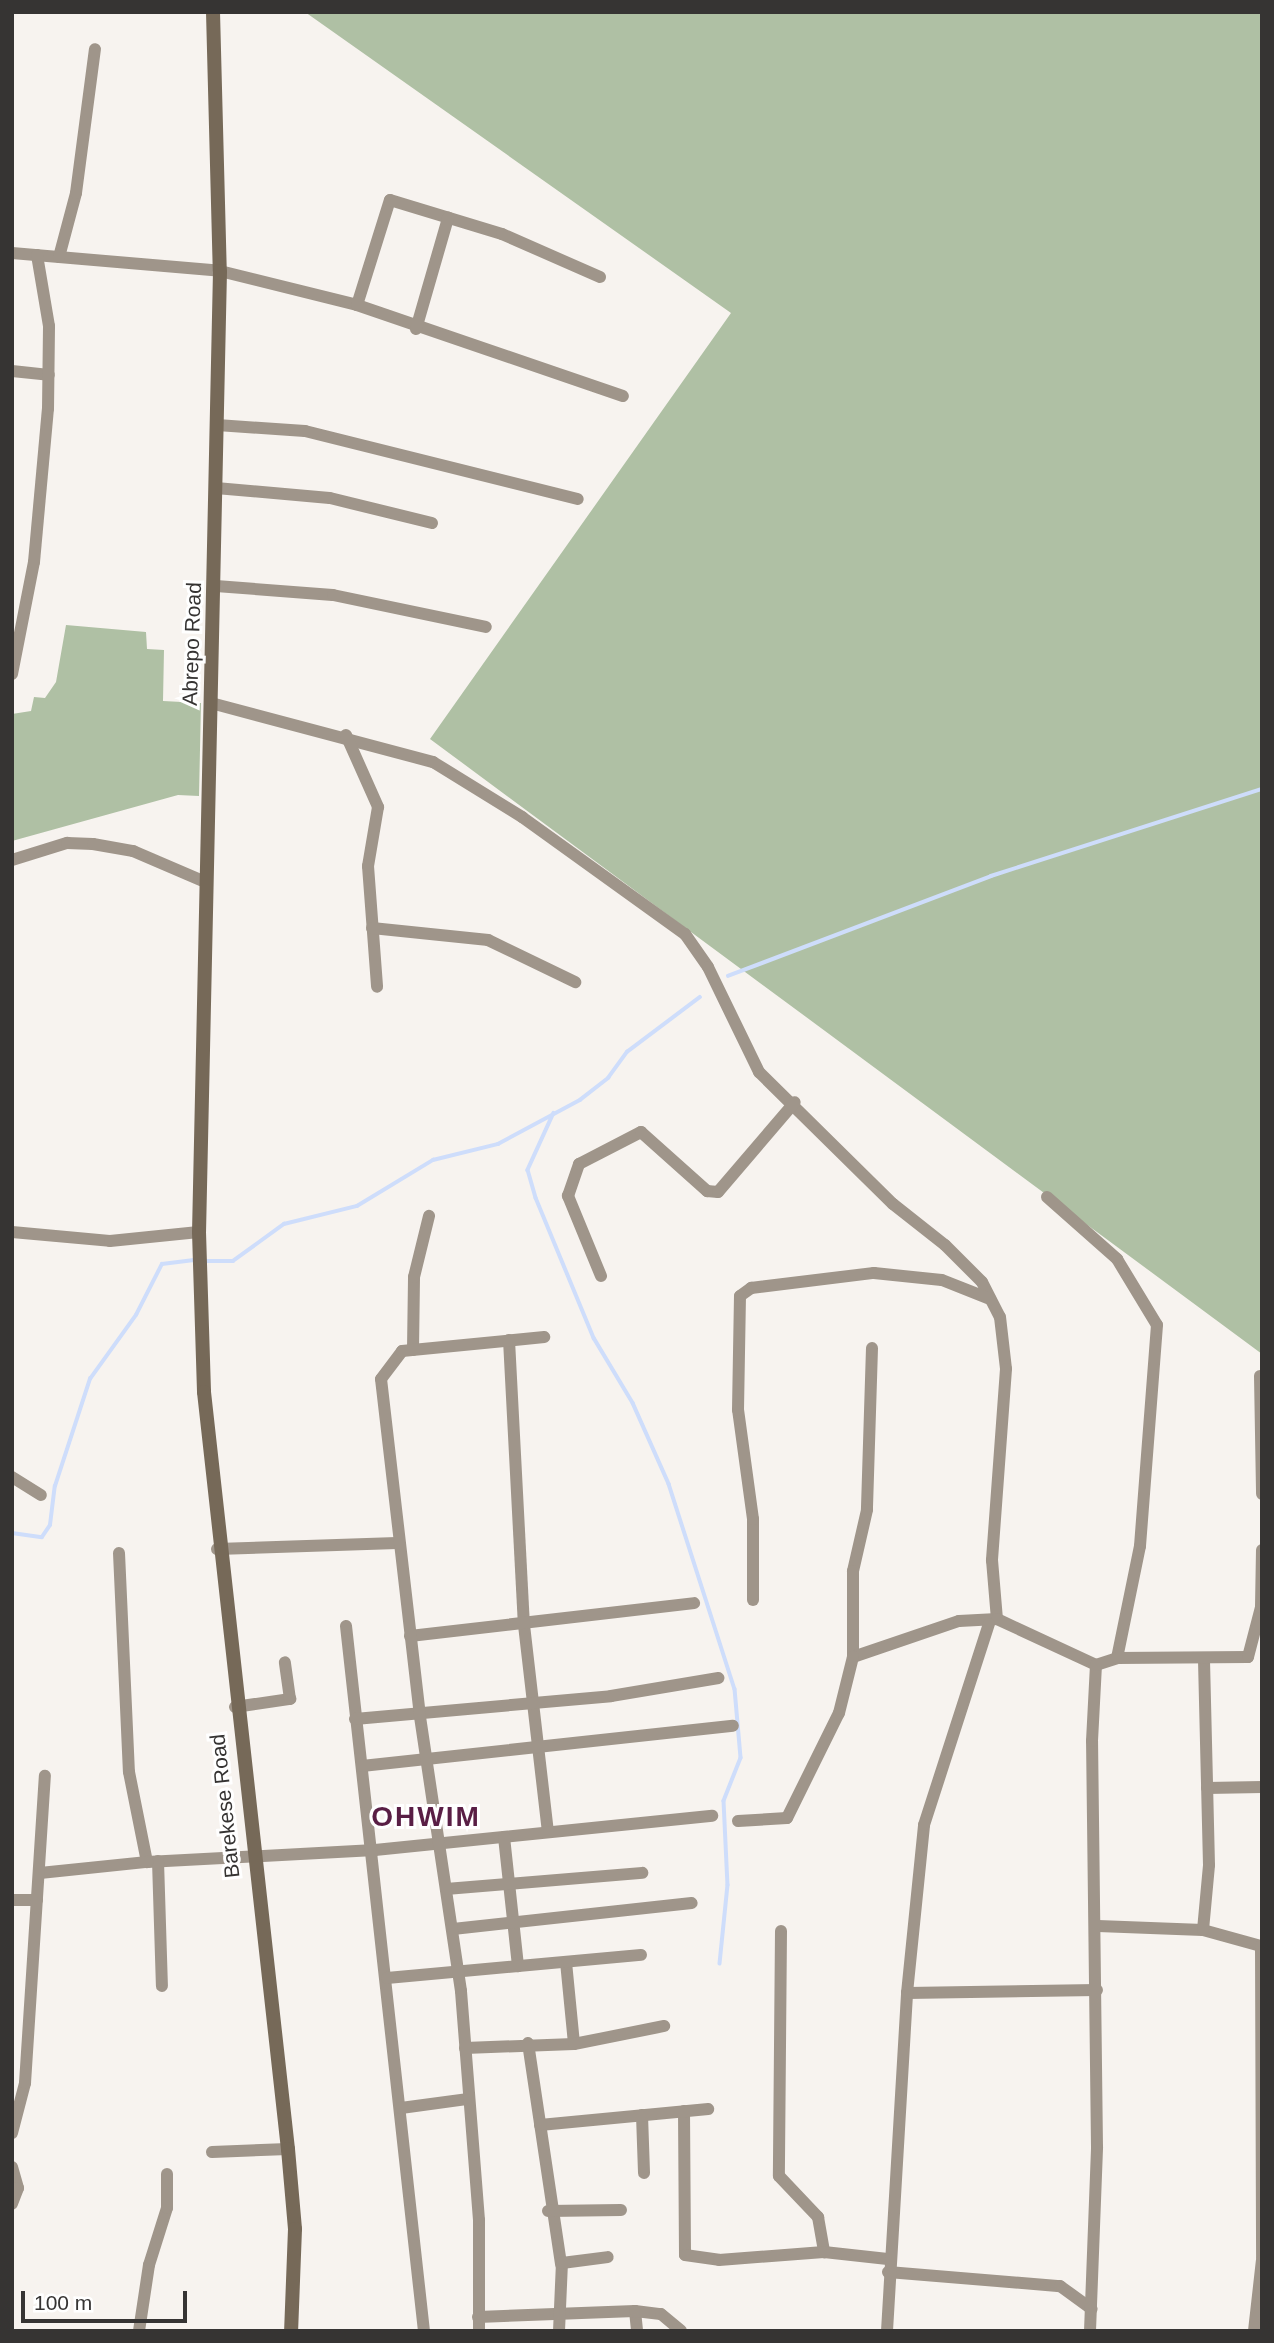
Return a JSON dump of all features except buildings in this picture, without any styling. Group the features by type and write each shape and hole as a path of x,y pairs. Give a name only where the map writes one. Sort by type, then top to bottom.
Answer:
{"main road":[{"name":"Abrepo Road","path":"201,1276 199,1232 205,881 216,586 220,271 213,12"},
{"name":"Barekese Road","path":"201,1276 217,1549 251,1858 288,2149 295,2229 291,2331"}],"street":[{"path":"59,257 76,193 95,49"},
{"path":"357,305 390,200 448,218 600,277"},
{"path":"416,329 448,218"},
{"path":"12,253 220,271 357,305 416,329 623,396"},
{"path":"12,674 34,562 49,375 37,255"},
{"path":"12,371 49,375"},
{"path":"217,425 305,431 578,499"},
{"path":"216,488 330,498 432,523"},
{"path":"216,586 333,595 486,627"},
{"path":"211,703 346,735 433,762 482,790 684,934 708,967 745,1052 893,1204 945,1245 990,1299 1000,1317 1006,1369 993,1535 993,1622 925,1825 907,1993 888,2266 887,2331"},
{"path":"346,735 378,807 368,866 376,987"},
{"path":"12,860 67,843 93,844 133,851 205,881"},
{"path":"372,928 488,940 575,982"},
{"path":"601,1276 568,1196 579,1164 641,1132 707,1191 718,1192 795,1102"},
{"path":"1047,1197 1117,1259 1157,1325 1140,1546 1117,1658"},
{"path":"413,1350 414,1277 429,1216"},
{"path":"12,1232 110,1241 199,1232"},
{"path":"753,1600 753,1519 738,1410 740,1296 751,1288 874,1273 942,1280 990,1299"},
{"path":"479,2331 479,2220 458,1971 446,1889 443,1840 420,1716 397,1543 381,1379 402,1351 544,1337"},
{"path":"509,1340 524,1625 548,1832"},
{"path":"738,1821 787,1818 839,1713 853,1657 853,1571 867,1510 873,1348"},
{"path":"1260,1376 1262,1494"},
{"path":"12,1477 41,1495"},
{"path":"217,1549 397,1543"},
{"path":"1248,1657 1261,1607 1262,1550"},
{"path":"119,1553 130,1772 153,1862 162,1986"},
{"path":"410,1636 524,1625 694,1603"},
{"path":"853,1657 959,1621 993,1622 1097,1665 1117,1658 1204,1659 1262,1655"},
{"path":"346,1626 355,1719 375,1850 424,2331"},
{"path":"1203,1930 1208,1788 1204,1659"},
{"path":"235,1707 290,1699 285,1662"},
{"path":"1090,2331 1098,1926 1091,1741 1097,1665"},
{"path":"355,1719 420,1716 533,1704 718,1678"},
{"path":"362,1766 428,1761 733,1726"},
{"path":"12,2133 25,2083 45,1776"},
{"path":"1208,1788 1262,1787"},
{"path":"40,1873 153,1862 375,1850 443,1840 504,1837 712,1816"},
{"path":"504,1837 518,1966"},
{"path":"446,1889 642,1873"},
{"path":"12,1900 37,1900"},
{"path":"453,1929 692,1903"},
{"path":"1098,1926 1203,1930 1261,1946 1262,2259 1254,2331"},
{"path":"781,1931 779,2176 818,2217 824,2252"},
{"path":"387,1978 641,1955"},
{"path":"566,1962 574,2044"},
{"path":"907,1993 1097,1990"},
{"path":"465,2048 528,2043 574,2044 664,2026"},
{"path":"528,2043 540,2125 548,2211 561,2265 560,2325"},
{"path":"401,2108 468,2099"},
{"path":"540,2125 708,2109"},
{"path":"684,2111 685,2255 719,2260 824,2252 888,2266 1060,2286 1092,2309"},
{"path":"642,2115 644,2173"},
{"path":"212,2152 288,2149"},
{"path":"12,2167 18,2188 12,2204"},
{"path":"139,2331 149,2266 167,2208 167,2174"},
{"path":"548,2211 621,2210"},
{"path":"561,2265 608,2258"},
{"path":"478,2317 560,2325 635,2311 661,2314 681,2331"},
{"path":"635,2311 637,2331"}],"green space":[{"path":"305,12 1262,12 1262,1354 430,739 731,313"},
{"path":"66,625 146,632 147,649 164,650 163,701 201,703 199,796 178,795 12,841 12,714 31,711 34,697 45,698 56,682"}],"waterway":[{"path":"728,976 991,876 1262,789"},
{"path":"203,1261 233,1261 284,1224 357,1206 433,1160 498,1144 580,1100 608,1078 627,1052 700,997"},
{"path":"554,1113 528,1170 536,1198 594,1338 633,1403 669,1484 735,1689 741,1758 724,1801 728,1885 720,1964"},
{"path":"12,1533 42,1537 50,1525 55,1486 90,1379 136,1315 162,1264 196,1260"}],"district":[{"name":"OHWIM","path":"426,1817"}]}
